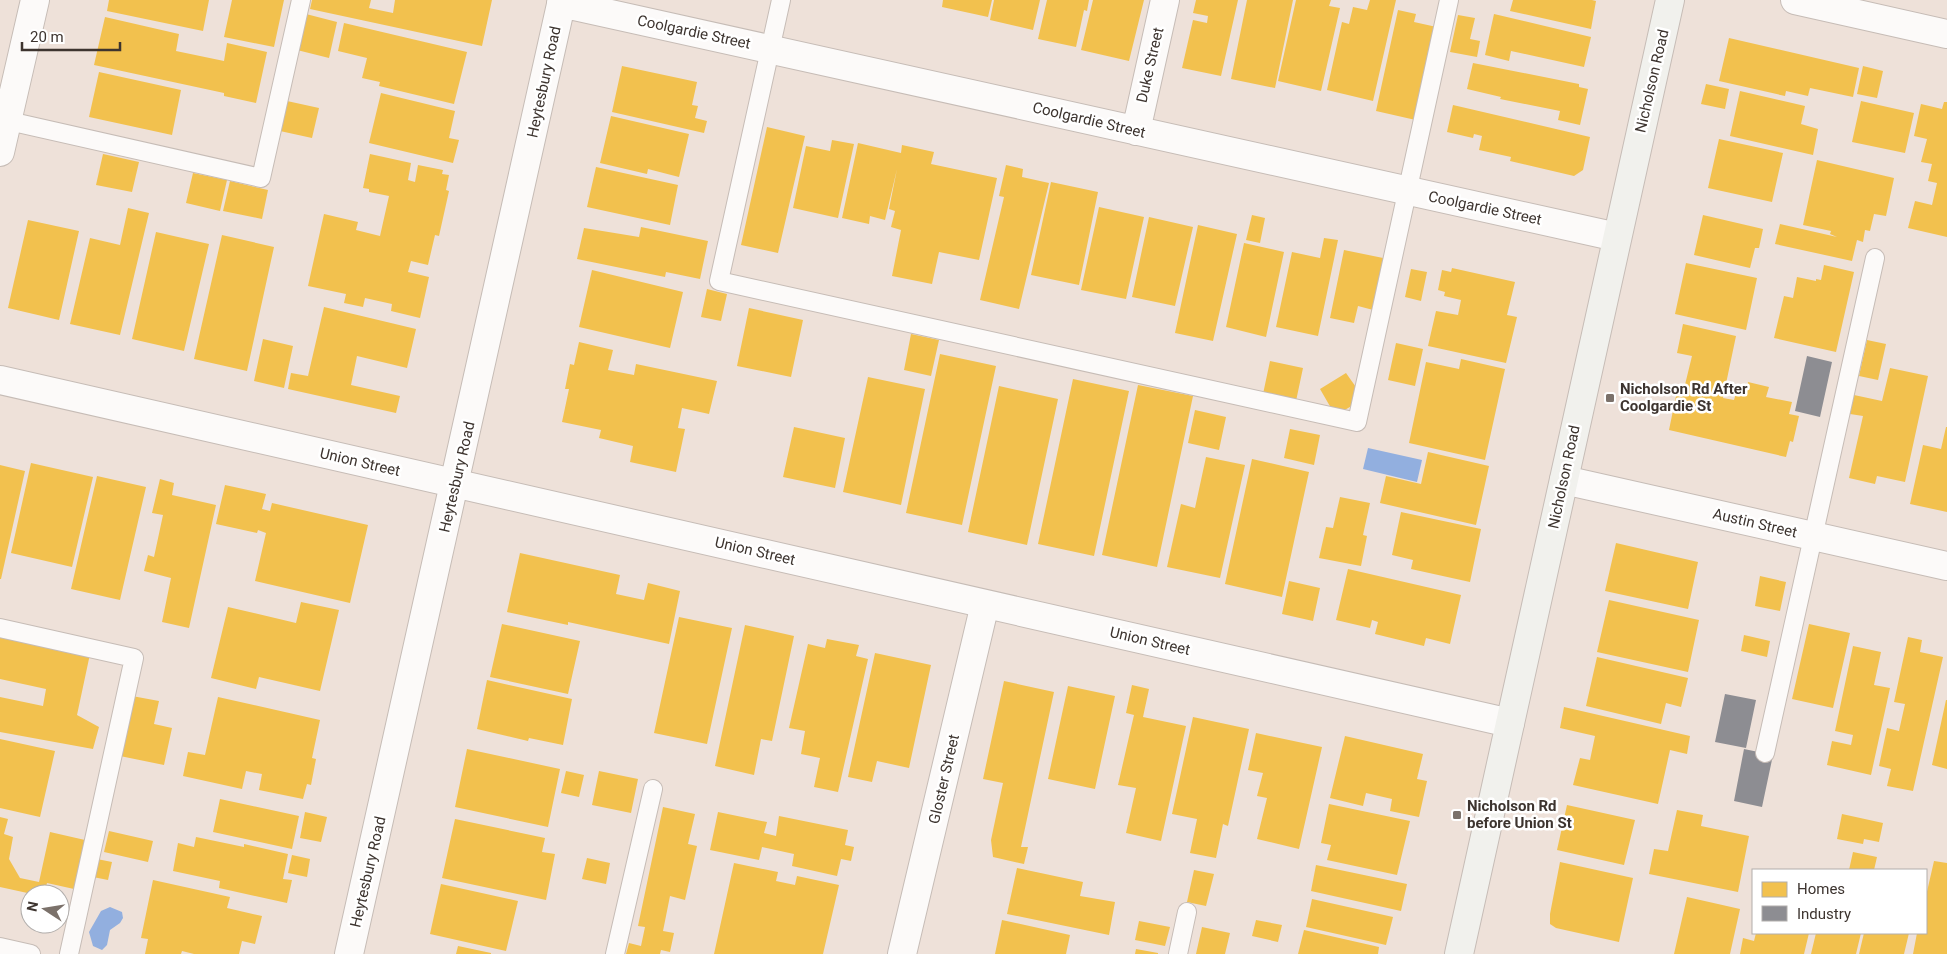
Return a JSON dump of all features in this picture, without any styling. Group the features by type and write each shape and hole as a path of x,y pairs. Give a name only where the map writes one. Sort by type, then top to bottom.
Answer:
{"main road":[{"name":"Nicholson Road","path":"1459,954 1670,0"}],"street":[{"path":"0,152 4,120 35,0"},
{"name":"Duke Street","path":"1136,131 1165,0"},
{"path":"1795,0 1947,34"},
{"name":"Coolgardie Street","path":"562,1 1136,131 1617,237"},
{"name":"Heytesbury Road","path":"350,954 562,1"},
{"name":"Union Street","path":"0,380 1510,723"},
{"name":"Austin Street","path":"1564,480 1947,566"},
{"name":"Gloster Street","path":"902,954 985,604"}],"lane":[{"path":"4,120 261,178 301,0"},
{"path":"782,0 719,281 1356,422 1449,0"},
{"path":"1765,753 1874,258"},
{"path":"0,628 134,658 69,954"},
{"path":"616,954 653,789"},
{"path":"1178,954 1187,912"},
{"path":"0,947 31,954"}],"water":[{"path":"1368,448 1422,460 1417,482 1363,469"},
{"path":"110,907 122,912 123,918 120,923 110,930 107,945 102,950 93,946 89,932 101,911"}],"building: Homes":[{"path":"109,0 209,0 203,31 107,11"},
{"path":"232,0 284,0 274,47 224,37"},
{"path":"312,0 371,0 369,8 393,13 395,0 492,0 482,46 310,9"},
{"path":"943,0 992,0 988,17 942,7"},
{"path":"994,0 1040,0 1033,30 990,20"},
{"path":"1047,0 1089,0 1087,11 1084,10 1076,47 1038,39"},
{"path":"1093,0 1144,0 1129,61 1081,50"},
{"path":"1196,0 1238,0 1221,76 1182,68 1193,20 1207,23 1208,16 1193,13"},
{"path":"1247,0 1293,0 1275,88 1231,79"},
{"path":"1296,0 1331,0 1329,6 1340,8 1321,91 1278,81"},
{"path":"1370,0 1396,0 1373,101 1327,90 1342,22 1349,24 1353,7 1367,10"},
{"path":"1513,0 1596,1 1591,29 1510,11"},
{"path":"1398,10 1416,14 1414,22 1441,28 1420,121 1376,111"},
{"path":"306,14 337,22 329,58 297,50"},
{"path":"1494,14 1591,37 1584,67 1511,51 1509,61 1485,55"},
{"path":"1458,15 1475,18 1470,39 1480,41 1477,57 1450,52"},
{"path":"105,17 179,34 176,51 224,61 227,43 267,52 256,103 224,96 224,93 94,65"},
{"path":"344,23 467,52 454,104 379,86 380,82 362,78 367,58 338,51"},
{"path":"1729,38 1859,68 1853,97 1810,88 1808,96 1786,91 1785,96 1719,81"},
{"path":"1473,63 1579,84 1579,87 1588,89 1580,125 1558,120 1560,111 1500,99 1501,97 1467,89"},
{"path":"622,66 697,82 692,105 698,106 695,118 707,121 704,133 612,112"},
{"path":"1863,66 1883,71 1877,98 1857,94"},
{"path":"99,72 181,90 172,135 89,117"},
{"path":"1706,84 1729,89 1725,109 1701,104"},
{"path":"1740,91 1805,106 1801,124 1818,129 1813,155 1730,136"},
{"path":"381,93 455,111 449,138 459,140 453,163 369,143"},
{"path":"287,101 319,108 312,138 280,131"},
{"path":"1861,101 1914,113 1905,153 1852,142"},
{"path":"1944,102 1947,102 1947,237 1908,228 1915,201 1932,205 1937,183 1928,181 1932,164 1921,162 1927,139 1914,136 1921,104 1942,109"},
{"path":"1453,105 1590,137 1583,170 1574,176 1510,161 1511,157 1479,150 1482,136 1474,134 1473,138 1447,132"},
{"path":"611,116 689,134 679,177 648,169 647,174 600,163"},
{"path":"767,127 805,136 778,253 741,245"},
{"path":"1719,139 1783,153 1772,202 1708,188"},
{"path":"832,140 854,144 838,218 793,208 806,146 830,151"},
{"path":"858,143 901,153 902,145 934,152 931,164 997,178 979,260 939,252 932,284 892,276 901,230 891,227 895,211 889,209 897,169 885,220 870,216 869,224 842,218"},
{"path":"103,154 139,162 132,192 96,185"},
{"path":"370,154 411,163 408,180 415,182 418,165 443,170 442,174 449,175 446,190 449,191 439,236 435,235 428,265 411,261 408,272 429,277 420,318 391,311 392,304 365,298 363,307 344,303 346,294 308,286 324,214 358,222 356,230 380,236 389,196 369,192 369,189 363,188"},
{"path":"1817,160 1894,178 1886,216 1874,214 1870,231 1865,230 1863,242 1857,240 1852,261 1775,244 1780,224 1837,237 1830,234 1831,231 1803,225"},
{"path":"1006,165 1023,169 1022,177 1049,183 1019,309 980,300 1004,197 999,196"},
{"path":"596,167 678,185 670,225 587,207"},
{"path":"193,173 227,180 220,211 186,203"},
{"path":"230,181 268,190 262,219 223,211"},
{"path":"1051,182 1098,192 1079,285 1031,275"},
{"path":"1099,207 1144,217 1126,299 1081,290"},
{"path":"128,208 149,213 120,335 70,324 90,238 120,245"},
{"path":"1252,215 1265,218 1260,243 1246,240"},
{"path":"1703,215 1763,229 1759,248 1755,248 1750,268 1694,255"},
{"path":"1149,217 1193,227 1175,306 1132,297"},
{"path":"28,220 79,231 59,320 8,308"},
{"path":"1198,225 1237,234 1213,341 1175,333"},
{"path":"641,227 708,241 700,279 666,272 665,277 577,259 584,228 639,237"},
{"path":"156,232 209,244 184,351 132,339"},
{"path":"222,235 274,247 247,371 194,359"},
{"path":"1324,238 1338,240 1318,336 1276,327 1292,252 1320,258"},
{"path":"1244,243 1284,252 1266,337 1226,327"},
{"path":"1344,250 1388,259 1377,311 1358,306 1354,323 1330,318"},
{"path":"1686,263 1757,278 1746,330 1675,314"},
{"path":"1824,265 1854,272 1836,352 1774,338 1784,296 1793,298 1797,277 1816,281 1816,279 1821,280"},
{"path":"1452,268 1515,282 1507,315 1517,317 1506,363 1428,346 1436,311 1458,315 1461,300 1444,296 1445,292 1438,290 1442,270 1451,272"},
{"path":"1411,269 1427,272 1421,301 1405,297"},
{"path":"592,270 683,292 670,348 579,327"},
{"path":"707,289 727,294 721,321 701,317"},
{"path":"324,307 416,329 407,368 357,356 351,385 400,396 396,413 288,389 291,373 308,376"},
{"path":"749,308 803,320 791,377 737,366"},
{"path":"1683,324 1736,336 1723,398 1734,400 1737,390 1746,392 1748,382 1769,387 1766,397 1792,402 1789,414 1799,416 1793,442 1790,441 1786,457 1669,430 1676,396 1682,397 1692,356 1677,353"},
{"path":"911,334 939,340 931,376 904,370"},
{"path":"263,339 293,346 284,388 254,381"},
{"path":"1867,340 1886,344 1878,380 1859,376"},
{"path":"579,342 613,350 608,370 634,375 636,364 717,381 709,414 682,408 678,428 685,429 676,472 630,462 633,446 599,438 601,430 562,422 569,389 565,389 570,364 574,365"},
{"path":"1396,343 1423,349 1415,386 1388,380"},
{"path":"940,354 996,366 962,525 906,513"},
{"path":"1461,359 1505,369 1485,460 1409,443 1426,362 1459,369"},
{"path":"1270,361 1303,368 1296,401 1263,394"},
{"path":"1890,368 1928,376 1905,482 1877,476 1875,484 1849,478 1863,416 1850,414 1854,395 1882,401"},
{"path":"1346,373 1358,390 1355,404 1343,411 1331,408 1320,389"},
{"path":"868,377 925,389 901,505 843,492"},
{"path":"1073,379 1129,391 1094,556 1038,544"},
{"path":"1138,385 1193,396 1157,567 1102,555"},
{"path":"999,386 1058,399 1027,545 968,532"},
{"path":"1195,410 1226,417 1219,450 1188,443"},
{"path":"794,427 845,438 835,488 783,477"},
{"path":"1946,427 1947,512 1910,504 1923,445 1941,449"},
{"path":"1290,429 1320,435 1314,465 1284,458"},
{"path":"1428,452 1489,466 1476,525 1380,503 1386,476 1421,484"},
{"path":"1206,457 1245,465 1220,578 1167,567 1181,504 1195,508"},
{"path":"1252,459 1309,472 1282,597 1225,584"},
{"path":"31,463 93,477 72,567 11,553"},
{"path":"0,465 25,471 1,579 0,579"},
{"path":"97,476 146,487 120,600 71,589"},
{"path":"160,479 174,483 172,495 216,505 189,628 162,622 171,578 144,571 148,555 154,557 163,515 152,513"},
{"path":"225,485 266,494 262,509 270,511 272,503 368,525 350,603 255,581 266,533 258,530 257,533 216,524"},
{"path":"1340,497 1370,503 1363,535 1367,536 1361,566 1319,558 1326,527 1333,528"},
{"path":"1401,512 1481,529 1470,582 1411,569 1413,560 1392,555"},
{"path":"1616,543 1698,562 1688,609 1605,591"},
{"path":"520,553 620,575 616,594 644,600 648,583 680,591 669,644 568,622 568,625 507,612"},
{"path":"1348,569 1461,595 1450,644 1426,638 1424,646 1375,634 1378,622 1372,620 1370,628 1336,620"},
{"path":"1760,576 1786,582 1780,611 1755,606"},
{"path":"1289,581 1320,588 1313,621 1282,614"},
{"path":"1609,600 1699,620 1688,672 1597,652"},
{"path":"301,602 339,610 320,691 259,677 256,689 211,678 228,607 296,623"},
{"path":"679,617 732,628 707,744 654,733"},
{"path":"502,624 580,641 568,694 490,677"},
{"path":"1809,624 1850,633 1833,708 1792,699"},
{"path":"745,625 794,636 772,741 761,739 754,775 715,766"},
{"path":"0,635 90,654 77,715 99,727 93,749 0,732 0,697 43,706 46,689 0,679"},
{"path":"1744,635 1770,641 1767,657 1741,651"},
{"path":"1908,637 1922,640 1920,652 1943,657 1913,791 1887,786 1891,769 1879,766 1887,728 1899,731 1905,704 1894,702"},
{"path":"827,639 859,645 856,656 868,659 838,792 814,787 820,758 801,754 805,731 789,728 808,644 825,648"},
{"path":"1853,646 1881,652 1874,685 1890,688 1871,775 1827,765 1832,741 1851,745 1853,735 1835,731"},
{"path":"875,653 931,665 909,768 877,761 872,782 848,777"},
{"path":"1597,657 1688,678 1681,707 1666,703 1661,724 1586,706"},
{"path":"487,680 572,699 563,745 529,738 528,741 477,729"},
{"path":"1004,681 1054,692 1021,847 1028,847 1024,864 993,857 991,840 1003,783 983,779"},
{"path":"1132,685 1149,689 1143,717 1186,726 1161,841 1126,833 1136,788 1118,785 1134,715 1126,713"},
{"path":"1068,686 1115,696 1095,789 1048,779"},
{"path":"132,696 159,701 154,724 172,728 164,765 120,756"},
{"path":"218,697 320,720 312,758 316,759 311,785 307,784 303,799 259,790 262,774 246,771 242,789 183,776 188,752 205,755"},
{"path":"1947,700 1947,769 1932,765"},
{"path":"1564,707 1690,736 1687,754 1670,750 1658,804 1573,785 1580,758 1590,760 1595,736 1560,728"},
{"path":"1193,717 1249,729 1228,826 1223,824 1216,858 1190,853 1197,819 1172,814"},
{"path":"1256,733 1322,747 1299,849 1257,839 1267,798 1257,796 1263,773 1248,770"},
{"path":"1345,736 1423,754 1417,779 1427,781 1419,817 1390,811 1392,799 1366,793 1363,806 1330,798"},
{"path":"0,739 55,751 40,817 0,808"},
{"path":"467,749 560,769 548,827 455,807"},
{"path":"566,771 584,775 579,797 561,793"},
{"path":"599,771 638,779 631,813 592,805"},
{"path":"220,799 299,816 292,849 213,832"},
{"path":"1329,804 1410,821 1397,875 1327,860 1331,845 1321,843"},
{"path":"1567,805 1635,820 1624,865 1557,850"},
{"path":"663,807 695,814 688,844 697,846 685,900 670,896 663,931 674,933 670,952 661,950 660,954 626,954 629,943 641,946 645,927 638,926"},
{"path":"1677,810 1703,815 1701,826 1749,836 1738,892 1649,874 1654,849 1668,851"},
{"path":"305,812 327,817 321,842 300,838"},
{"path":"718,812 767,822 764,833 776,836 779,816 848,830 845,845 854,847 851,861 841,859 837,876 792,866 794,854 762,847 759,860 710,850"},
{"path":"1842,814 1883,823 1879,842 1864,839 1863,844 1837,839"},
{"path":"0,817 8,819 4,834 13,837 9,859 20,878 39,882 50,832 85,840 74,889 70,888 70,884 47,883 20,884 20,891 0,887"},
{"path":"455,819 545,838 542,852 555,854 546,900 442,878"},
{"path":"109,831 153,841 148,862 104,852"},
{"path":"196,837 244,847 244,844 288,854 283,879 292,880 287,903 219,888 220,881 173,871 178,843 194,847"},
{"path":"1853,852 1877,857 1874,869 1849,869"},
{"path":"292,855 310,859 307,877 288,873"},
{"path":"587,858 610,863 606,884 582,879"},
{"path":"97,859 112,862 108,880 93,877"},
{"path":"1934,861 1947,863 1947,954 1913,954 1917,934 1927,934 1927,892"},
{"path":"1560,862 1633,878 1619,942 1556,928 1550,924 1550,914"},
{"path":"734,863 778,872 776,881 795,885 797,876 839,885 823,954 714,954"},
{"path":"1316,865 1407,884 1401,911 1311,891"},
{"path":"1017,868 1083,882 1080,896 1115,902 1109,935 1007,914"},
{"path":"1194,870 1214,874 1206,906 1187,902"},
{"path":"153,880 230,897 227,908 262,916 255,944 242,941 239,954 194,954 182,951 181,954 145,954 148,939 141,938"},
{"path":"441,884 518,901 506,951 430,934"},
{"path":"1687,897 1740,909 1730,954 1674,954"},
{"path":"1312,899 1393,917 1386,945 1306,927"},
{"path":"1002,920 1070,935 1066,954 995,954"},
{"path":"1256,920 1282,925 1278,942 1252,936"},
{"path":"1139,921 1170,927 1165,946 1135,940"},
{"path":"1202,927 1230,933 1225,954 1196,954"},
{"path":"1304,930 1379,947 1378,954 1298,954"},
{"path":"1756,934 1809,934 1804,954 1740,954 1743,938 1754,941"},
{"path":"1816,934 1861,934 1856,954 1811,954"},
{"path":"1864,934 1909,934 1904,954 1859,954"},
{"path":"458,946 491,953 491,954 456,954"},
{"path":"1136,949 1158,953 1158,954 1135,954"}],"building: Industry":[{"path":"1807,356 1832,362 1820,417 1795,411"},
{"path":"1725,694 1756,700 1746,748 1715,742"},
{"path":"1744,749 1773,755 1762,807 1734,801"}],"place":[{"name":"Nicholson Rd After Coolgardie St","path":"1610,398"},
{"name":"Nicholson Rd before Union St","path":"1457,815"}]}
